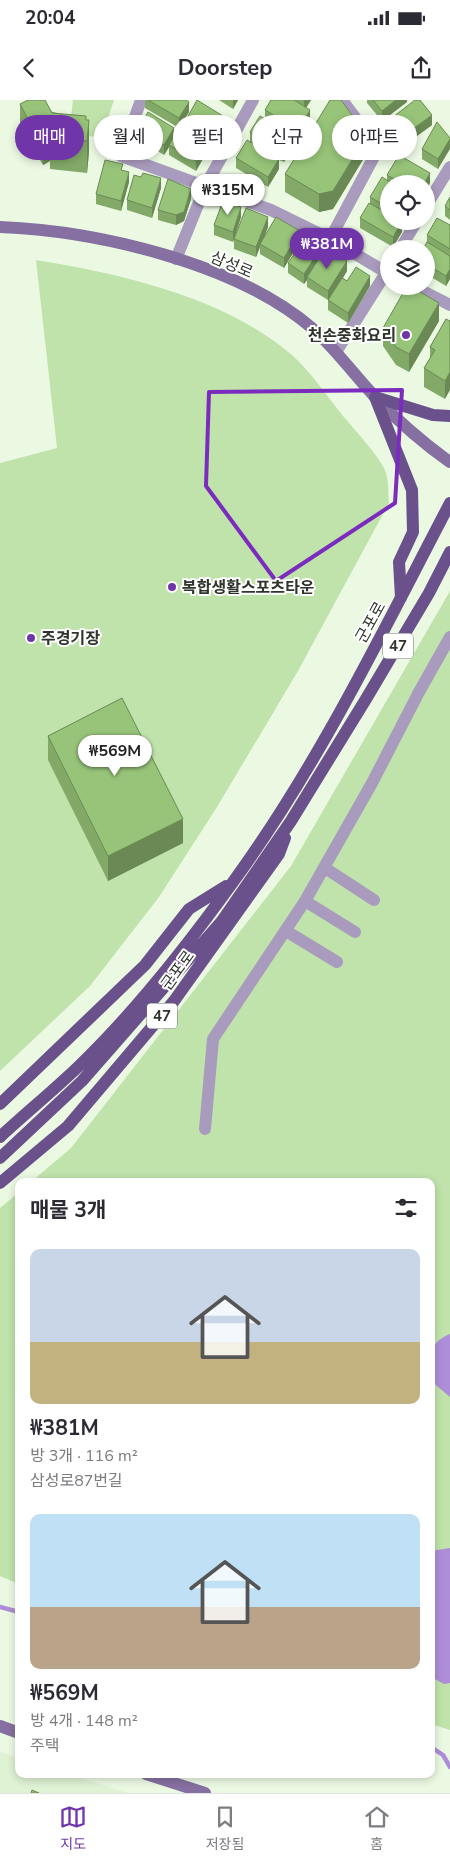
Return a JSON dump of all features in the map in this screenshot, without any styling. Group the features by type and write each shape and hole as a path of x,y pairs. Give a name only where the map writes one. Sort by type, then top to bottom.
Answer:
{"main road":[{"path":"375,397 434,415 450,416"},
{"path":"375,397 412,490 413,532 399,562 401,598"},
{"name":"군포로","path":"0,1137 80,1065 154,985 234,881 332,727 450,503"},
{"name":"군포로","path":"0,1158 82,1081 161,993 222,920 291,821 429,593 450,552"},
{"path":"366,699 365,682 395,625 396,621 390,619"},
{"name":"군포로","path":"0,1183 68,1126 174,1001 279,854 291,821"},
{"name":"군포로","path":"0,1104 145,965 190,909 234,881"}],"street":[{"path":"141,100 121,156 206,185 271,210 380,267"},
{"path":"176,259 206,185 253,100"},
{"path":"330,239 376,153 370,137 342,100"},
{"path":"435,191 450,167"},
{"name":"삼성로","path":"0,227 68,232 121,244 176,259 244,286 283,307 312,328 414,437 450,462"},
{"path":"336,352 380,283"},
{"path":"431,295 450,305"},
{"path":"205,1129 213,1039 305,901 450,637"},
{"path":"324,868 374,900"},
{"path":"305,901 355,932"},
{"path":"286,931 337,962"},
{"path":"0,1726 15,1731"},
{"path":"158,1778 205,1793"}],"highlighted area":[{"path":"402,390 395,503 276,581 206,486 209,392"}],"shaded area":[{"path":"450,1334 450,1397 435,1384 435,1344"},
{"path":"450,1548 450,1683 444,1684 435,1679 435,1550"},
{"path":"0,1752 15,1757 15,1778 81,1778 128,1793 0,1793"}],"green space":[{"path":"73,100 114,100 109,115 94,115 94,137 84,136 84,115 71,115"},
{"name":"복합생활스포츠타운","path":"36,260 103,273 171,291 204,303 265,335 292,355 306,369 374,452 386,473 389,503 298,671 217,807 159,897 90,986 0,1071 0,463 57,448"},
{"path":"450,591 450,1730 435,1725 435,1178 36,1178 71,1148 291,866"},
{"path":"15,1195 15,1582 0,1576 0,1208"}],"building":[{"path":"28,100 45,100 52,113 75,115 26,115 20,104"},
{"path":"148,100 186,100 189,102 181,115 174,115"},
{"path":"197,100 221,115 189,115"},
{"path":"271,100 294,100 310,110 307,115 273,115 265,110"},
{"path":"330,100 341,100 352,115 332,115 332,160 352,160 333,191 319,194 285,174 294,160 322,160 321,115"},
{"path":"373,100 396,100 382,111"},
{"path":"415,100 420,100 432,115 417,126 417,115 396,115"},
{"path":"84,116 86,116 86,120 89,120 87,141 84,141"},
{"path":"163,121 173,127 163,144"},
{"path":"437,122 450,138 438,159 422,149"},
{"path":"173,138 173,147 169,145"},
{"path":"247,140 252,143 252,160 278,160 268,177 239,160 242,160 242,148"},
{"path":"105,160 123,164 121,170 129,172 121,201 96,194"},
{"path":"396,160 408,160 430,173 429,175 387,175"},
{"path":"143,173 161,178 152,208 127,200 134,175 141,177"},
{"path":"168,179 191,189 184,212 176,215 158,210"},
{"path":"380,180 380,203 370,197"},
{"path":"450,197 450,210 445,206"},
{"path":"223,201 241,207 233,232 214,225"},
{"path":"369,203 380,209 380,230 360,218"},
{"path":"246,208 268,217 256,247 234,239"},
{"path":"276,217 300,231 284,258 260,244"},
{"path":"437,218 450,225 450,249 427,235 430,230 435,230"},
{"path":"381,230 397,230 393,237"},
{"path":"307,235 323,245 304,274 288,263"},
{"path":"435,247 450,256 450,269 446,276 435,269"},
{"path":"324,251 333,257 335,253 347,261 328,291 307,277"},
{"path":"356,267 370,276 348,313 328,300 342,278 347,281"},
{"path":"402,295 425,295 439,303 409,354 396,347 383,328"},
{"path":"446,319 450,321 450,372 445,381 424,368 435,350 430,347"},
{"path":"122,698 183,819 108,856 48,736"}],"waterway":[{"path":"0,1607 15,1611"},
{"path":"435,1750 443,1755 450,1767"}],"place":[{"name":"천손중화요리","path":"406,335"},
{"name":"복합생활스포츠타운","path":"172,587"},
{"name":"주경기장","path":"31,638"}]}
